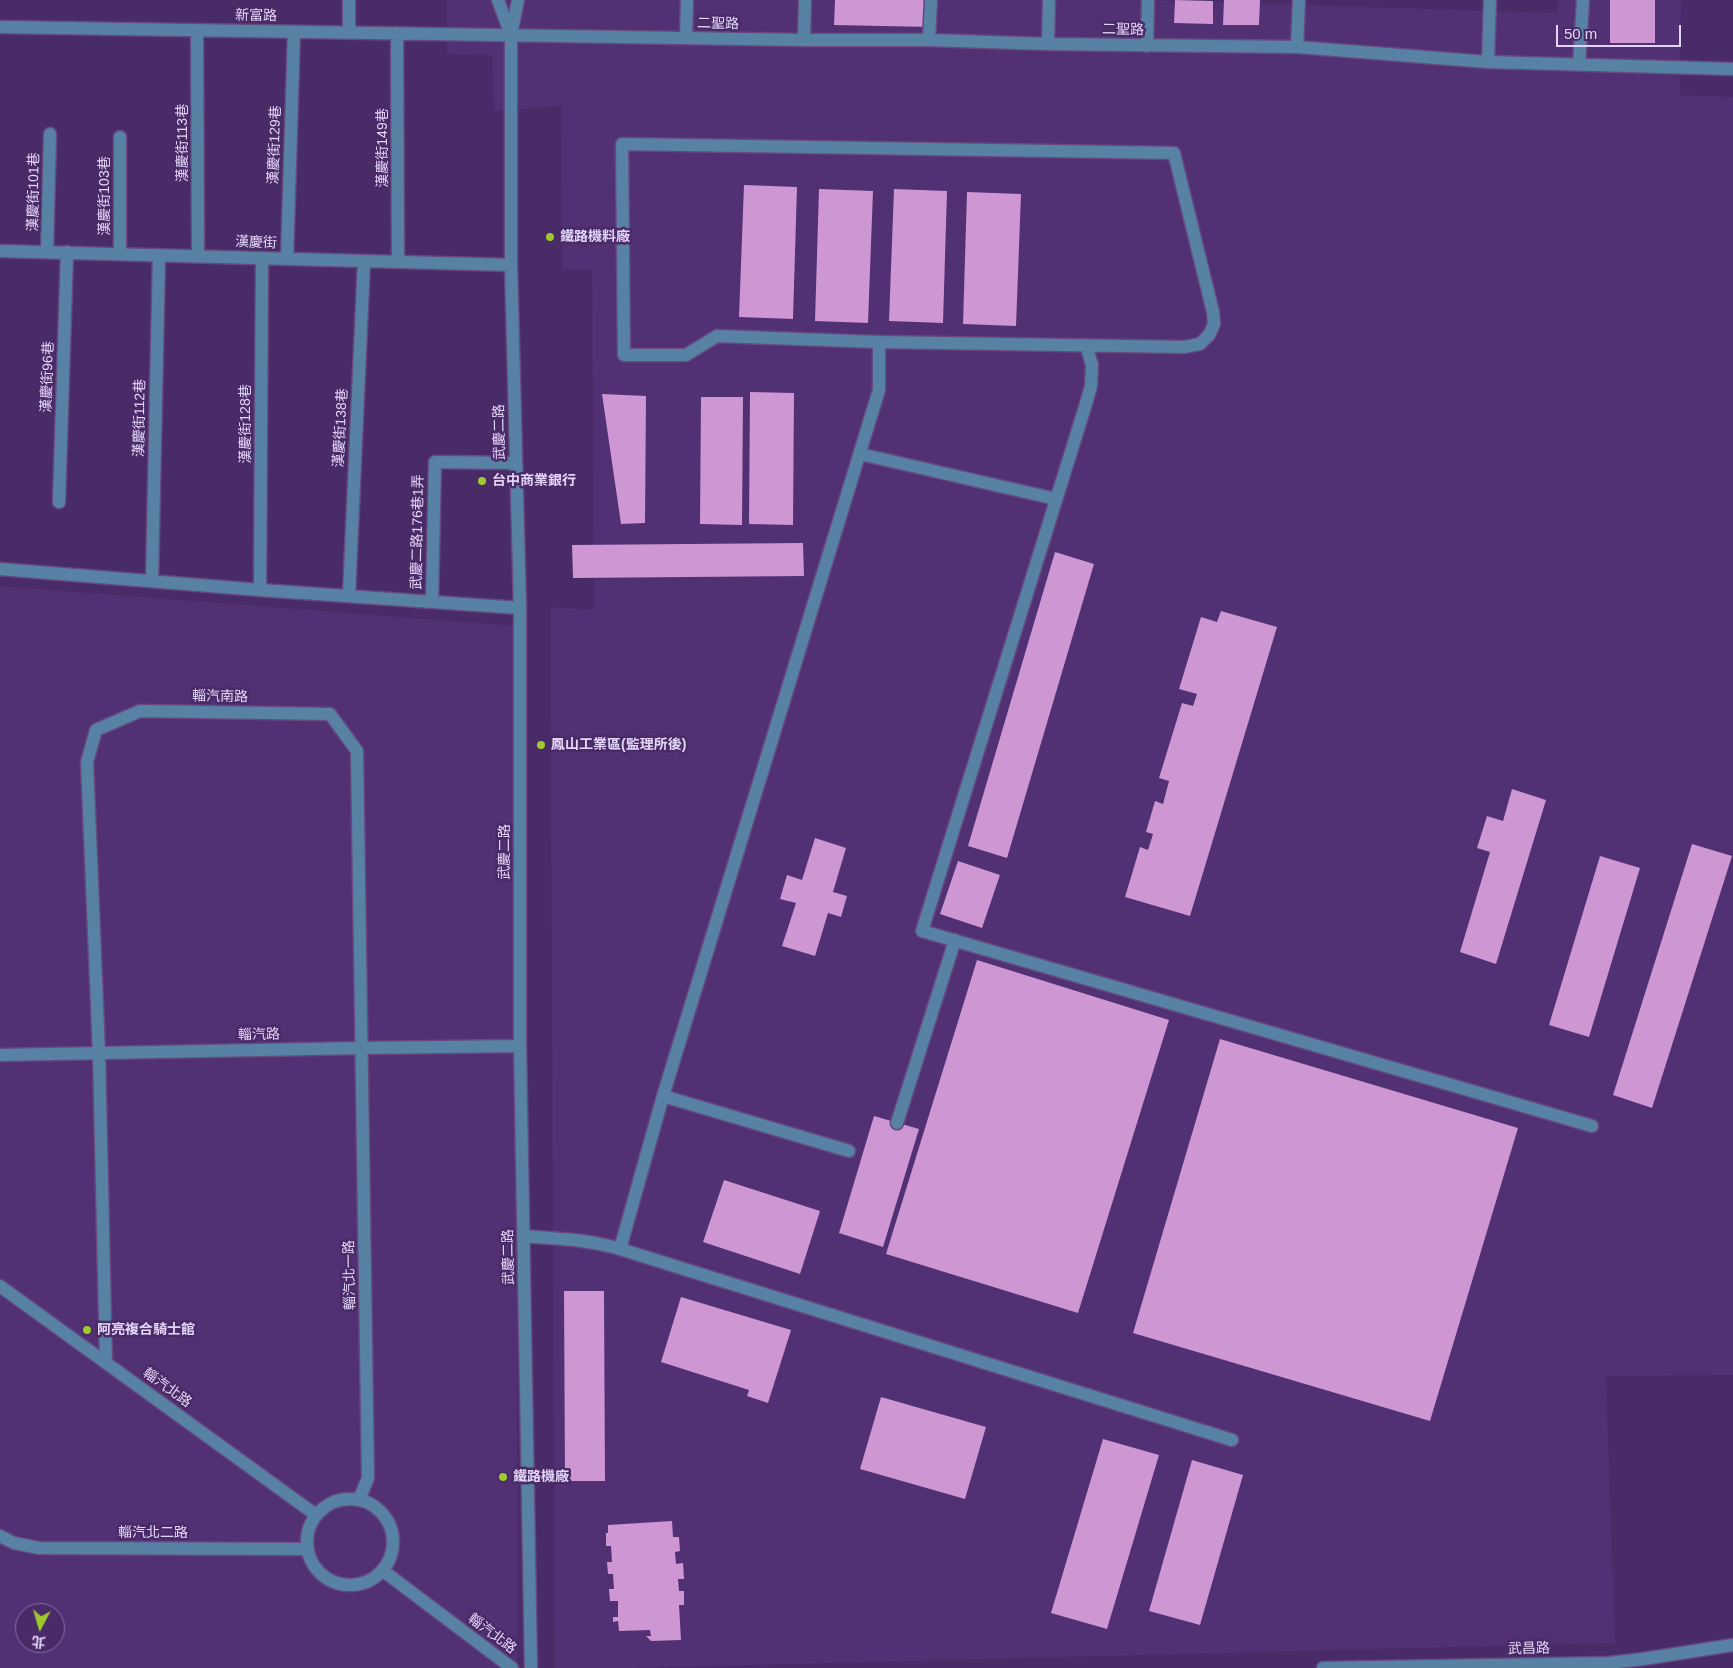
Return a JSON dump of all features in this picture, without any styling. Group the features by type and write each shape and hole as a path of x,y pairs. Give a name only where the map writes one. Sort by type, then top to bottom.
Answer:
{"street":[{"path":"349,0 349,32"},
{"name":"武慶二路","path":"498,0 511,35"},
{"name":"武慶二路","path":"518,0 511,35 511,265 520,608 520,1046 531,1668"},
{"path":"686,38 687,0"},
{"path":"804,40 805,0"},
{"path":"929,40 931,0"},
{"path":"1048,44 1049,0"},
{"path":"1147,46 1148,0"},
{"path":"1297,47 1299,0"},
{"path":"1488,62 1490,0"},
{"path":"1579,65 1583,0"},
{"name":"新富路","path":"0,26 511,35"},
{"name":"漢慶街113巷","path":"197,30 198,256"},
{"name":"漢慶街129巷","path":"287,259 294,32"},
{"name":"漢慶街149巷","path":"397,34 398,262"},
{"name":"二聖路","path":"511,35 1297,47 1488,62 1733,69"},
{"name":"漢慶街101巷","path":"47,252 50,134"},
{"name":"漢慶街103巷","path":"120,137 120,254"},
{"path":"622,144 1174,153 1213,312 1214,324 1212,330 1209,336 1200,344 1184,347 1086,345 879,342 717,336 686,355 624,355 622,144"},
{"name":"漢慶街","path":"0,251 511,265"},
{"name":"漢慶街96巷","path":"59,502 67,252"},
{"name":"漢慶街112巷","path":"152,581 158,255"},
{"name":"漢慶街128巷","path":"260,590 262,258"},
{"name":"漢慶街138巷","path":"349,596 364,261"},
{"path":"620,1249 663,1096 879,390 879,342"},
{"path":"1086,345 1092,365 1091,386 922,931 1592,1126"},
{"path":"860,454 1056,499"},
{"name":"武慶二路176巷1弄","path":"432,602 435,462 516,463"},
{"path":"0,569 520,608"},
{"name":"輜汽南路","path":"99,1053 87,762 96,730 140,711 330,714 357,751 361,1048"},
{"path":"897,1123 955,940"},
{"name":"輜汽路","path":"0,1056 520,1046"},
{"name":"輜汽北一路","path":"359,1500 368,1478 361,1048"},
{"path":"99,1053 106,1362"},
{"path":"663,1096 849,1151"},
{"path":"523,1236 594,1243 620,1249 1232,1440"},
{"name":"輜汽北路","path":"0,1286 316,1515"},
{"path":"345,1499 359,1500 375,1507 388,1520 392,1533 391,1555 382,1570 367,1581 350,1585 335,1582 319,1572 310,1559 307,1549 309,1531 316,1515 328,1504 345,1499"},
{"name":"輜汽北二路","path":"0,1536 14,1543 39,1548 307,1549"},
{"name":"輜汽北路","path":"382,1570 512,1668"},
{"name":"武昌路","path":"1323,1668 1609,1663 1643,1660 1733,1645"}],"shaded area":[{"path":"446,0 1148,0 1557,13 1558,0 1681,0 1680,95 1733,97 1733,1375 1606,1376 1615,1643 637,1668 555,1668 550,607 594,610 592,270 562,269 561,106 494,111 492,55 447,54"},
{"path":"0,586 518,626 517,1668 0,1668"}],"building":[{"path":"835,0 932,0 931,27 834,25"},
{"path":"1175,0 1213,1 1213,24 1174,23"},
{"path":"1224,0 1260,0 1259,25 1223,25"},
{"path":"1610,0 1655,0 1655,43 1610,43"},
{"path":"744,185 797,187 793,319 739,317"},
{"path":"819,189 873,191 868,323 815,321"},
{"path":"894,189 947,191 943,323 889,321"},
{"path":"967,192 1021,194 1016,326 963,324"},
{"path":"750,392 794,393 793,525 749,524"},
{"path":"602,394 646,396 645,523 621,524"},
{"path":"701,397 743,397 742,525 700,524"},
{"path":"803,543 804,576 573,578 572,545"},
{"path":"1055,552 1094,564 1007,858 968,846"},
{"path":"1221,611 1277,627 1190,916 1125,897 1140,847 1148,850 1153,834 1146,832 1155,801 1163,804 1169,781 1159,778 1182,703 1193,706 1197,694 1179,689 1201,617 1217,622"},
{"path":"1512,789 1546,800 1496,964 1460,952 1490,852 1477,848 1487,816 1503,821"},
{"path":"815,838 846,848 833,892 847,896 841,917 828,913 815,956 782,946 796,903 780,899 787,875 802,880"},
{"path":"1692,844 1732,856 1652,1108 1613,1095"},
{"path":"1600,856 1640,868 1589,1037 1549,1025"},
{"path":"958,861 1000,875 982,928 940,914"},
{"path":"977,960 1169,1020 1078,1313 886,1254"},
{"path":"1220,1039 1518,1128 1430,1421 1133,1333"},
{"path":"874,1116 919,1129 883,1247 839,1233"},
{"path":"724,1180 820,1211 800,1274 703,1242"},
{"path":"564,1291 604,1291 605,1481 565,1481"},
{"path":"681,1297 791,1330 768,1403 747,1396 749,1390 661,1362"},
{"path":"881,1397 986,1427 965,1499 860,1469"},
{"path":"1103,1439 1159,1455 1107,1629 1051,1613"},
{"path":"1192,1460 1243,1475 1200,1625 1149,1611"},
{"path":"672,1521 673,1537 679,1537 680,1551 675,1552 676,1564 683,1563 684,1579 678,1579 679,1591 684,1591 684,1605 679,1605 681,1640 651,1641 646,1636 651,1636 650,1630 619,1631 618,1621 613,1622 613,1617 618,1617 618,1601 610,1601 609,1589 614,1589 613,1574 608,1574 607,1562 612,1562 611,1546 606,1546 608,1525"}],"place":[{"name":"鐵路機料廠","path":"550,237"},
{"name":"台中商業銀行","path":"482,481"},
{"name":"鳳山工業區(監理所後)","path":"541,745"},
{"name":"阿亮複合騎士館","path":"87,1330"},
{"name":"鐵路機廠","path":"503,1477"}]}
